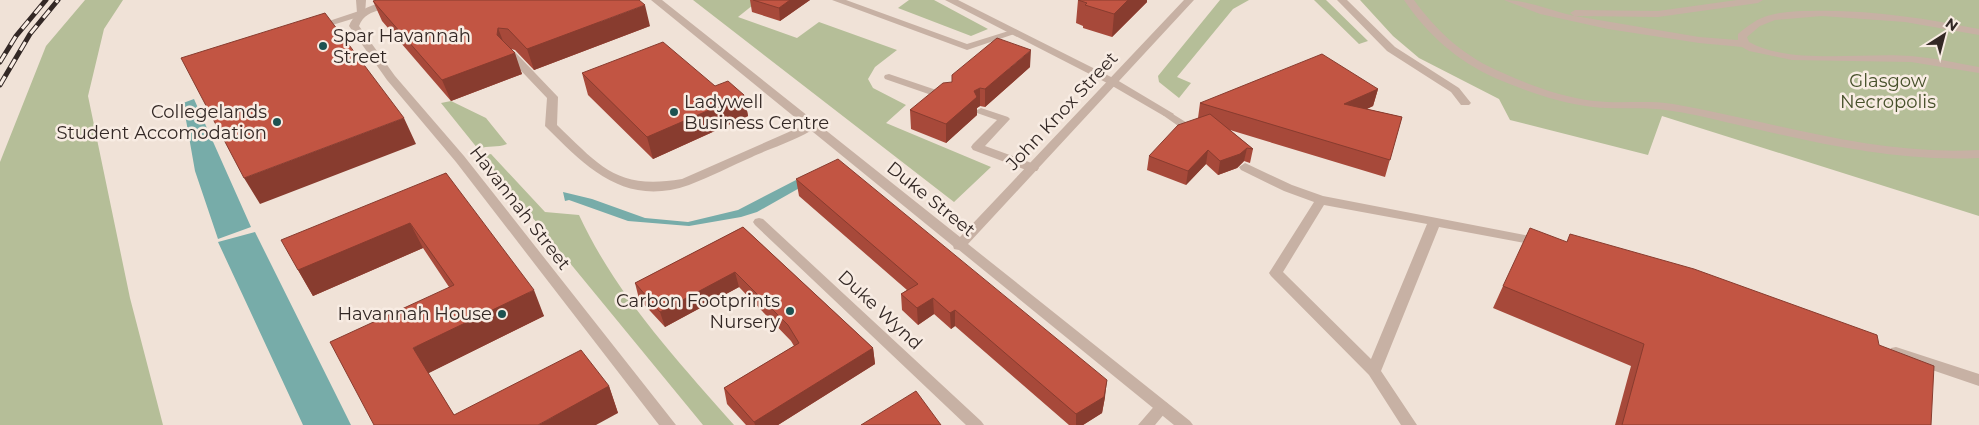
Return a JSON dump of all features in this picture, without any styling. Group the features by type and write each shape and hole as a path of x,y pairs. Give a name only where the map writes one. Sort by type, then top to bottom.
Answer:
{"street":[{"name":"Havannah Street","path":"361,0 362,13 355,20 354,26 391,78 460,160 668,425"},
{"path":"305,30 403,0"},
{"name":"Duke Street","path":"656,0 959,246 1185,425"},
{"path":"837,0 967,47 1015,32"},
{"path":"950,0 1113,82 1188,128"},
{"name":"John Knox Street","path":"959,246 1189,0"},
{"path":"1342,0 1391,49 1455,90 1465,103"},
{"path":"1409,0 1426,24 1457,52 1514,82 1558,98 1594,104 1671,107 1783,132 1876,149 1976,156"},
{"path":"1509,0 1543,12 1643,32 1744,44 1762,51 1798,58 1911,59 1979,70"},
{"path":"1543,12 1658,14 1758,0"},
{"path":"1744,44 1742,36 1757,24 1774,17 1807,14 1909,21 1979,32"},
{"path":"510,53 553,97 551,126 604,175 625,184 664,187 685,182 811,126"},
{"path":"889,77 947,98"},
{"path":"982,111 1004,119 976,147 1033,168"},
{"path":"1245,167 1288,188 1321,200 1556,245"},
{"path":"1321,200 1276,273 1374,371 1409,425"},
{"path":"1374,371 1435,221"},
{"name":"Duke Wynd","path":"759,222 976,425"},
{"path":"1885,348 1979,380"},
{"path":"1146,425 1162,407"}],"green space":[{"path":"85,0 123,0 104,29 88,96 130,298 163,425 0,425 0,162 46,46"},
{"path":"693,0 756,0 758,1 738,17 797,38 819,22 897,50 875,67 868,79 873,88 906,105 886,123 991,167 954,202"},
{"path":"909,0 934,0 988,29 971,36 898,8"},
{"path":"1220,0 1249,0 1233,9 1177,77 1191,83 1179,98 1159,82 1158,76"},
{"path":"1314,0 1326,0 1368,41 1359,44"},
{"name":"Glasgow Necropolis","path":"1360,0 1979,0 1979,216 1662,116 1648,155 1510,120 1499,99 1419,58 1393,36"},
{"path":"451,101 486,118 507,144 478,149 441,103"},
{"path":"491,154 545,212 579,215 594,244 629,299 669,351 734,425 703,425 482,156"}],"water":[{"path":"194,99 251,227 218,239 195,171 183,103"},
{"path":"796,180 803,186 757,212 741,217 689,226 628,221 569,200 565,201 563,192 592,199 645,218 688,222 738,210"},
{"path":"255,232 351,425 303,425 218,242"}],"building":[{"path":"639,0 645,5 527,49 508,29 498,28 497,35 515,53 442,80 373,1"},
{"path":"753,0 790,0 779,8"},
{"path":"1078,0 1128,0 1114,14 1085,5 1087,3"},
{"path":"325,13 404,118 244,178 181,58"},
{"path":"997,38 1031,50 985,89 980,88 974,91 977,97 946,124 910,110 943,83 952,82 952,75"},
{"name":"Ladywell Business Centre","path":"663,42 715,86 728,81 744,95 647,137 582,73"},
{"path":"1322,54 1378,89 1344,104 1402,117 1390,160 1200,103"},
{"path":"1210,114 1253,149 1247,148 1240,154 1220,161 1208,150 1188,171 1149,156 1178,125"},
{"path":"838,159 1107,380 1104,397 1076,414 955,310 950,313 933,298 917,308 901,294 918,284 796,179"},
{"path":"446,173 534,290 413,348 454,415 581,350 609,386 538,425 374,425 330,342 454,285 410,223 298,270 281,240"},
{"path":"743,227 873,348 754,422 724,388 799,343 788,325 735,272 660,312 635,283"},
{"path":"1530,228 1567,242 1570,234 1694,269 1877,335 1879,345 1934,366 1931,425 1622,425 1644,344 1503,286"},
{"path":"916,391 941,425 861,425"}],"railway":[{"path":"0,62 16,36 46,0"},
{"path":"0,85 30,34 58,0"}],"place":[{"name":"Spar Havannah Street","path":"323,46"},
{"name":"Ladywell Business Centre","path":"674,112"},
{"name":"Collegelands Student Accomodation","path":"277,122"},
{"name":"Carbon Footprints Nursery","path":"790,311"},
{"name":"Havannah House","path":"502,314"}]}
